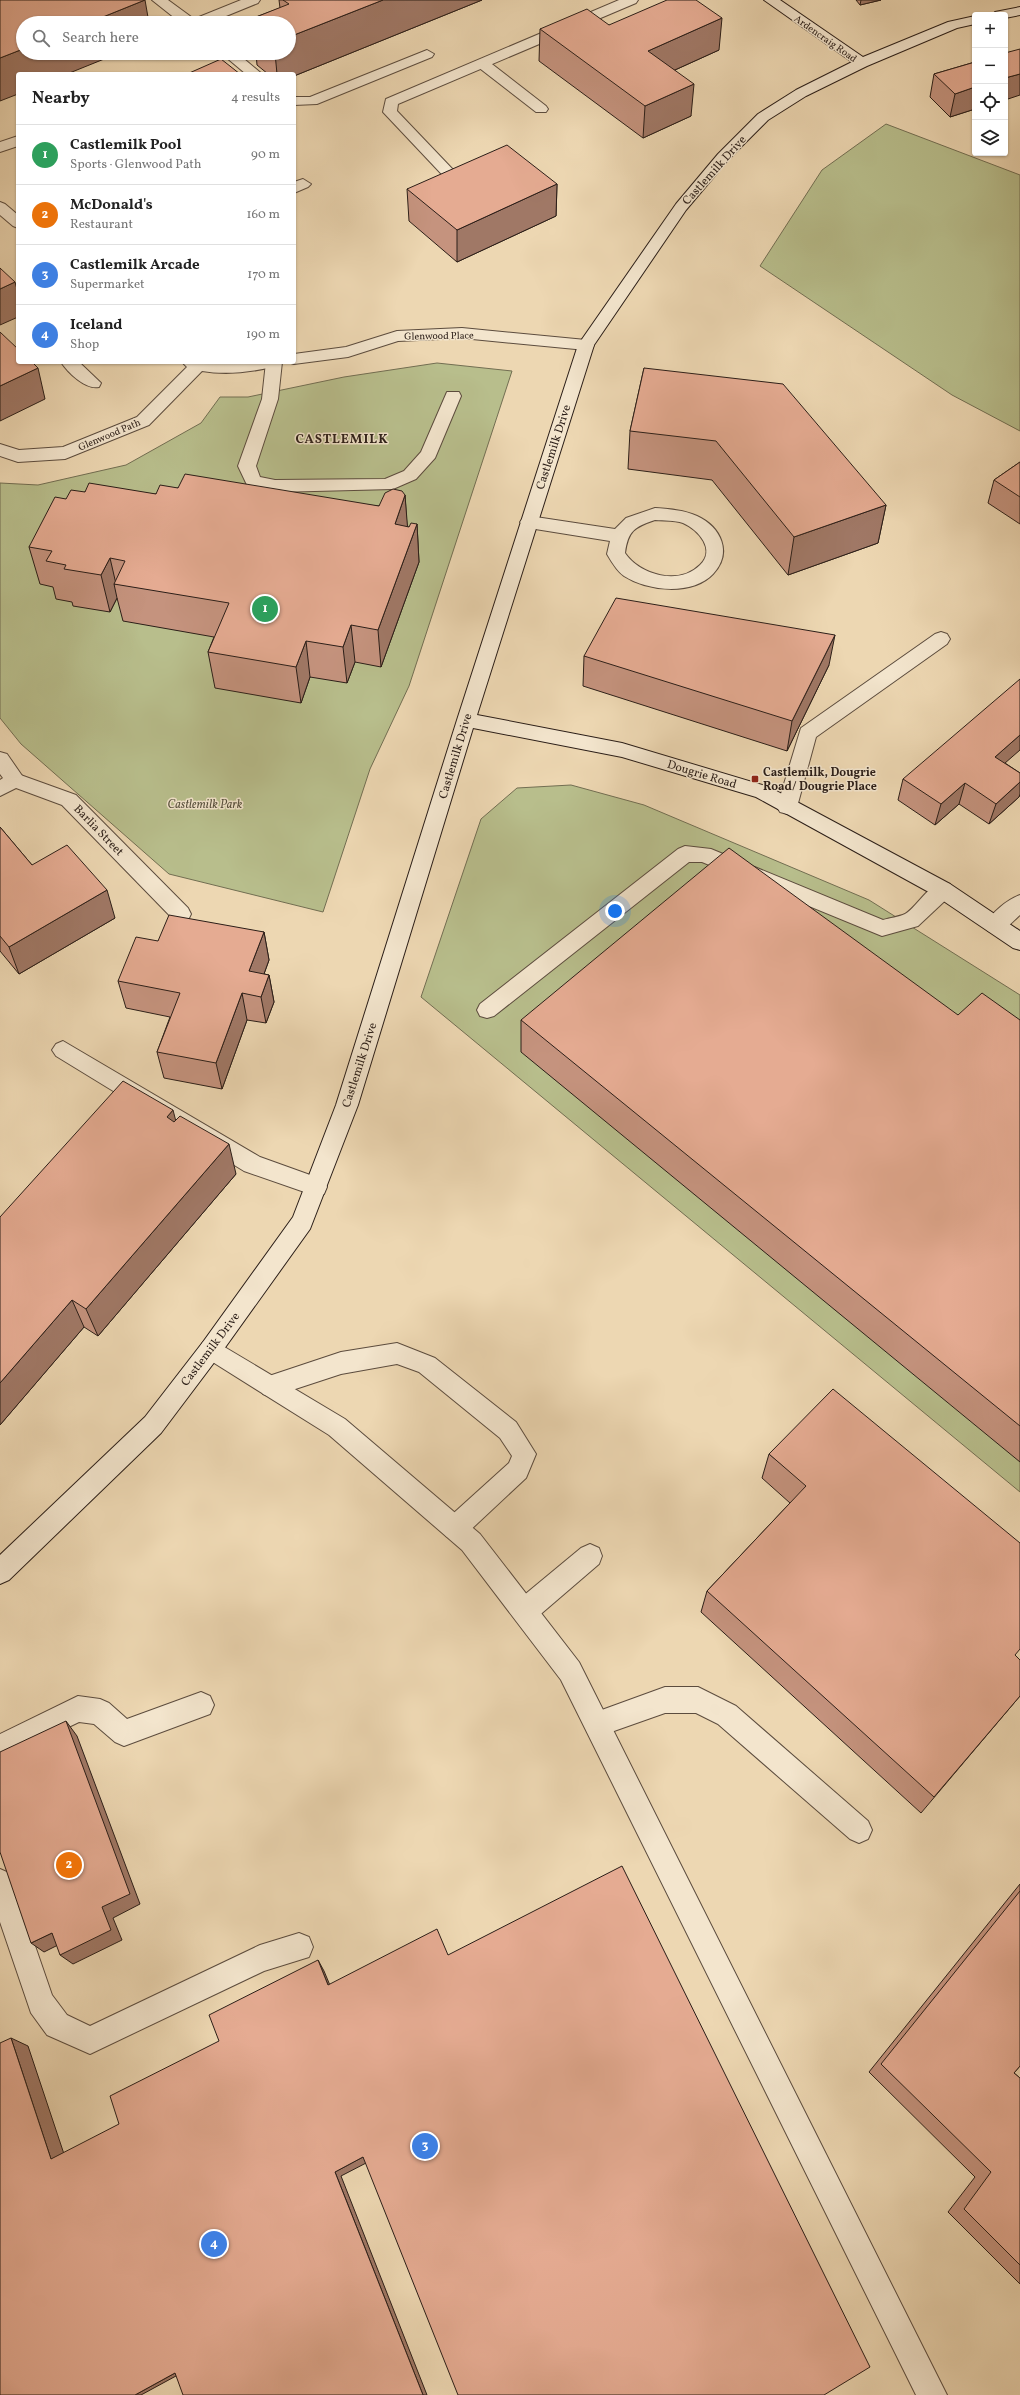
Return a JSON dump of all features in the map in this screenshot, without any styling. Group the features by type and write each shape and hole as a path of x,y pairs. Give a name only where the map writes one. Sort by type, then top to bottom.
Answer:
{"street":[{"path":"159,0 181,16"},
{"path":"214,16 252,0"},
{"path":"455,180 390,112 390,102 632,0"},
{"name":"Ardencraig Road","path":"771,0 862,63"},
{"path":"1008,13 1020,11"},
{"name":"Castlemilk Drive","path":"0,1572 153,1425 211,1349 302,1222 347,1105 466,720 586,345 682,207 723,157 764,116 801,93 862,63 953,25 972,21"},
{"path":"296,101 312,101 427,54"},
{"path":"237,60 252,72"},
{"path":"483,64 541,109"},
{"path":"0,148 16,141"},
{"name":"Glenwood Place","path":"296,359 348,352 397,336 462,333 586,345"},
{"path":"71,364 92,383"},
{"path":"194,364 228,366 249,364"},
{"name":"Glenwood Path","path":"0,450 18,456 66,453 143,421 194,364"},
{"path":"274,364 270,399 247,466 252,481 275,486 387,485 410,475 429,454 453,396"},
{"path":"655,514 682,516 703,526 715,542 714,560 700,575 676,583 650,581 628,570 616,554 618,536 633,521 655,514"},
{"path":"529,522 618,536"},
{"path":"787,807 808,733 941,639"},
{"name":"Dougrie Road","path":"466,720 622,750 762,792 787,807 943,890 1020,942"},
{"path":"0,760 7,785"},
{"name":"Barlia Street","path":"7,785 70,800 181,914"},
{"path":"487,1010 685,854 704,854 882,928 911,920 943,890"},
{"path":"995,925 1020,903"},
{"path":"63,1050 252,1164 316,1187"},
{"path":"211,1349 337,1427 471,1542 526,1610 570,1671 932,2395"},
{"path":"271,1386 341,1363 397,1353 427,1365 508,1430 524,1454 518,1470 455,1528"},
{"path":"526,1610 590,1556"},
{"path":"597,1724 665,1700 698,1700 727,1714 859,1830"},
{"path":"0,1747 78,1709 100,1712 124,1733 201,1705"},
{"path":"0,1882 41,2003 57,2025 90,2040 260,1959 299,1946"}],"green space":[{"path":"886,124 1020,175 1020,431 952,395 760,266 822,170"},
{"name":"Castlemilk Park","path":"437,363 512,371 409,686 370,769 323,912 169,874 21,744 0,718 0,483 38,485 126,465 201,423 220,397 248,397 344,377"},
{"path":"571,785 644,805 869,900 1020,995 1020,1492 421,997 481,819 517,788"}],"building":[{"path":"0,0 145,0 105,16 16,16 16,52 0,58"},
{"path":"283,0 383,0 296,34 296,16 259,16 289,4"},
{"path":"667,0 696,0 722,18 648,51 694,84 645,106 540,29 587,9 609,25"},
{"path":"1020,49 1020,74 1008,77 1008,52"},
{"path":"219,60 222,60 237,72 192,72"},
{"path":"972,63 972,88 955,94 934,74"},
{"path":"507,145 557,184 457,230 407,189"},
{"path":"0,268 15,282 0,289"},
{"path":"0,332 16,347 16,364 34,364 38,368 0,386"},
{"path":"644,368 783,384 886,505 794,537 716,441 630,431"},
{"path":"1020,462 1020,497 994,480"},
{"path":"185,474 379,506 385,493 393,489 402,491 405,495 395,524 409,527 411,523 417,524 378,630 351,625 343,647 306,641 296,667 208,652 229,603 114,584 125,561 110,558 101,575 64,569 66,565 46,561 52,551 29,547 55,497 66,499 71,490 85,492 89,483 156,494 160,485 178,488"},
{"path":"616,598 835,635 792,721 584,656"},
{"path":"1020,679 1020,735 995,757 1020,773 1020,782 996,804 965,783 941,804 903,779"},
{"path":"0,827 32,865 67,845 107,890 9,947 0,936"},
{"path":"729,848 958,1015 982,993 1020,1020 1020,1426 521,1020"},
{"path":"169,915 264,932 249,971 269,975 261,997 242,993 216,1063 157,1052 180,993 118,981 136,937 158,941"},
{"path":"123,1081 173,1110 167,1117 174,1122 180,1116 229,1144 86,1309 72,1300 0,1383 0,1217"},
{"path":"833,1389 1020,1543 1020,1649 1015,1655 1020,1660 1020,1696 934,1797 707,1591 806,1486 769,1454"},
{"path":"66,1721 130,1894 102,1907 111,1930 60,1955 52,1933 31,1943 0,1852 0,1752"},
{"path":"622,1866 870,2367 824,2395 458,2395 363,2157 335,2172 423,2395 183,2395 175,2373 135,2395 0,2395 0,2043 11,2038 51,2159 119,2124 110,2096 219,2041 209,2015 318,1960 328,1985 437,1929 448,1955"},
{"path":"1020,1891 1020,2066 1014,2073 1020,2078 1020,2265 964,2209 991,2172 881,2064"}],"place":[{"name":"Castlemilk Pool","path":"265,609"},
{"name":"Castlemilk, Dougrie Road/ Dougrie Place","path":"755,779"},
{"name":"McDonald's","path":"69,1865"},
{"name":"Castlemilk Arcade","path":"425,2146"},
{"name":"Iceland","path":"214,2244"}],"district":[{"name":"CASTLEMILK","path":"342,438"}]}
